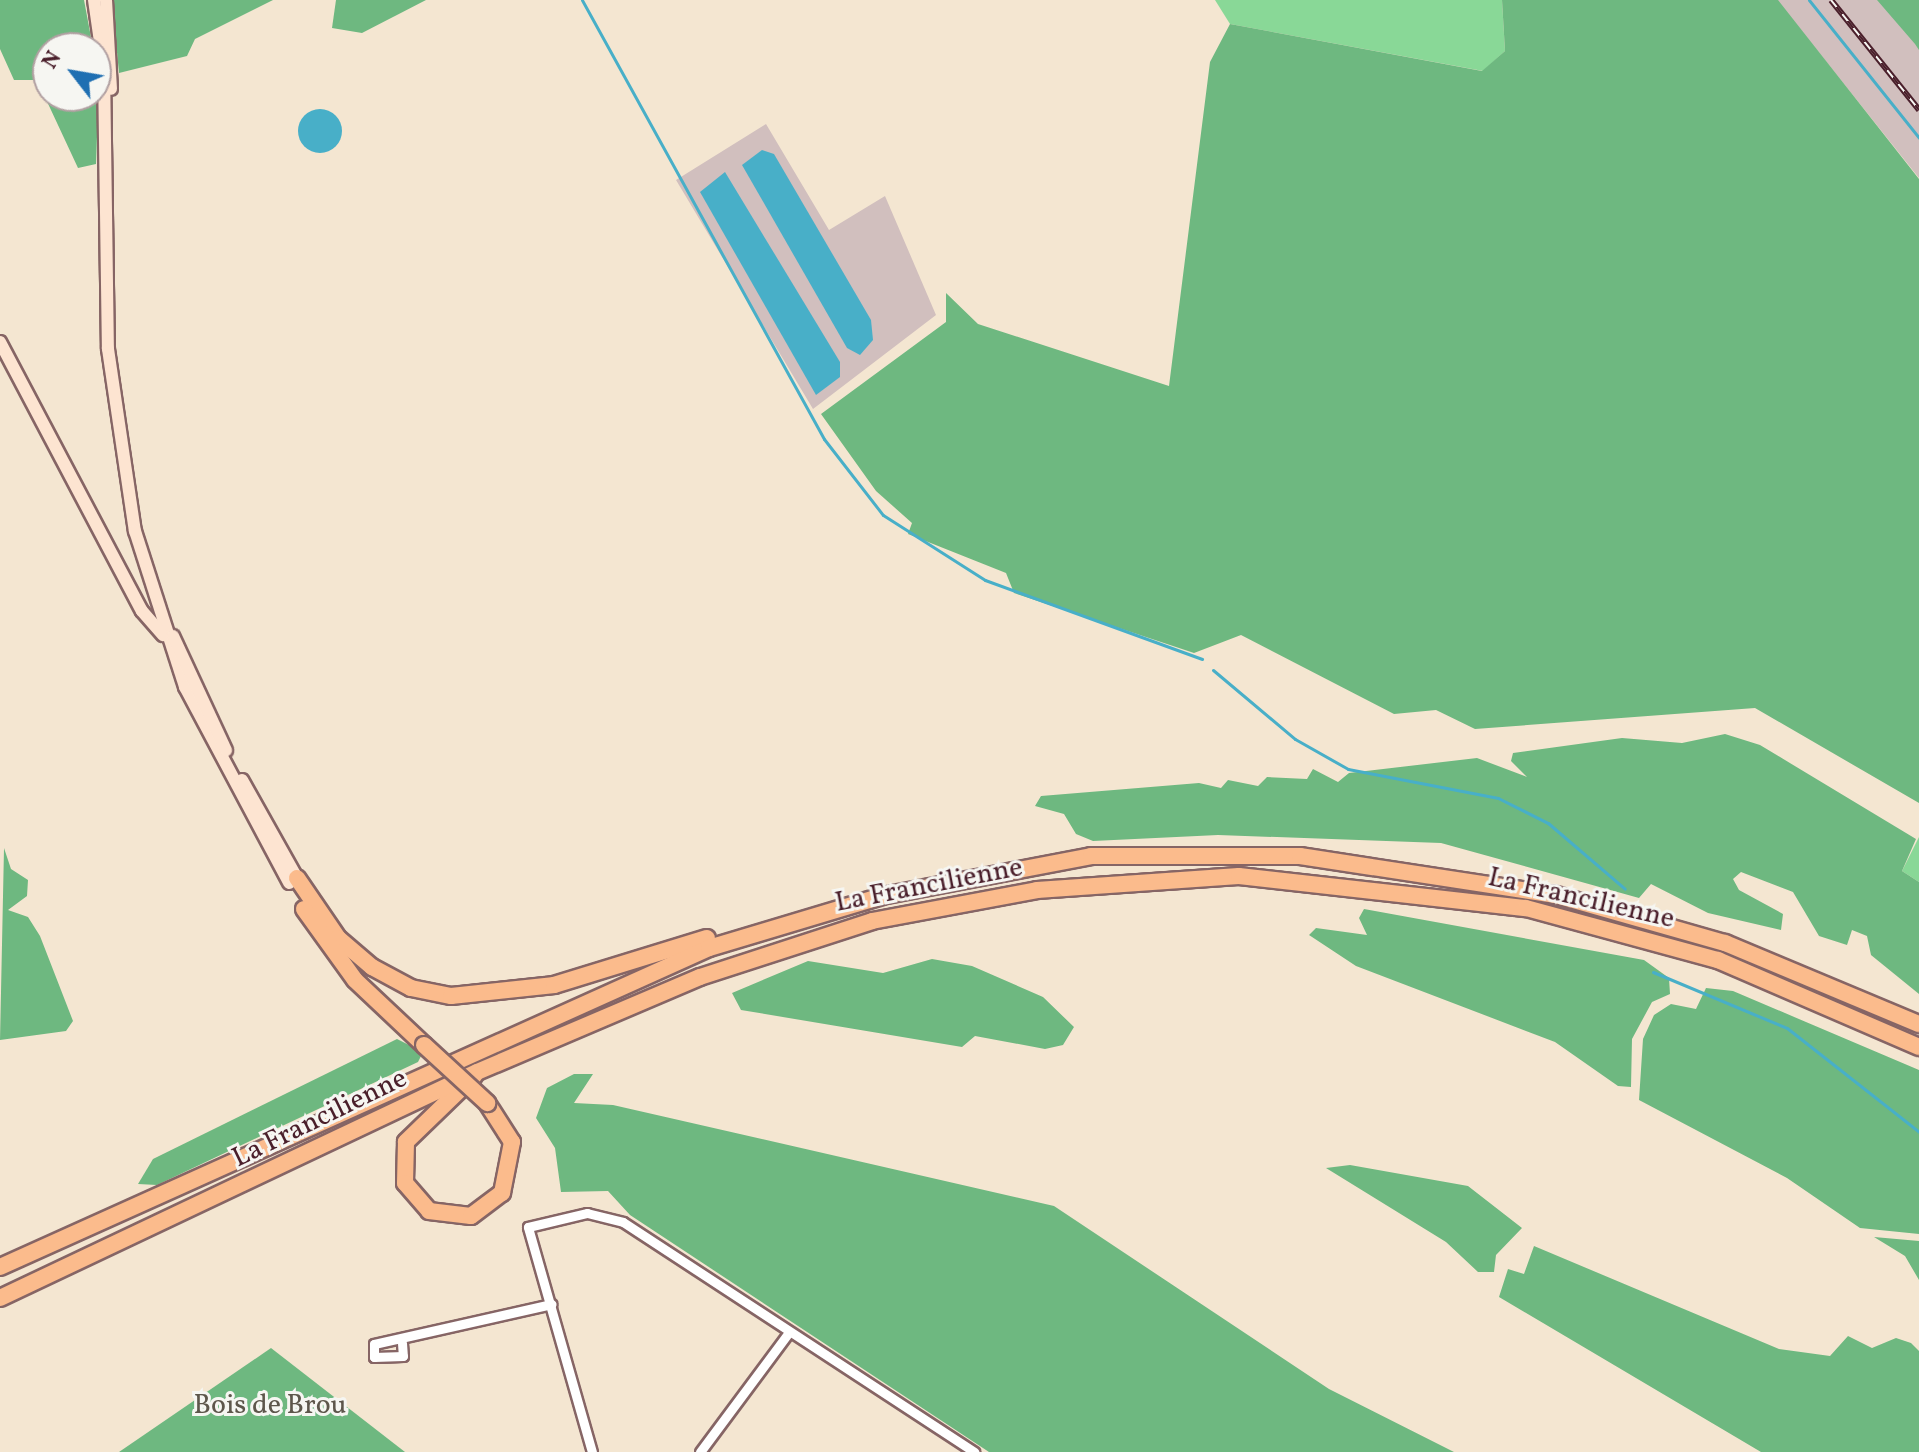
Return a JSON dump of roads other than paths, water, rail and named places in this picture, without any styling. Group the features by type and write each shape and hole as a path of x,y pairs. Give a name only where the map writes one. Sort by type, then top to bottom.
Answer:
{"highway":[{"name":"La Francilienne","path":"0,1267 581,1000 746,936 882,896 1091,856 1300,856 1614,909 1778,963 1919,1024"},
{"name":"La Francilienne","path":"0,1298 477,1072 714,972 872,921 1037,890 1239,876 1424,893 1607,928 1731,965 1919,1047"},
{"path":"293,881 338,938 372,967 411,988 451,996 512,994 726,932 746,936"},
{"path":"293,881 355,980 424,1045 487,1103 513,1149 502,1193 471,1216 429,1211 405,1183 406,1142 477,1072"}],"main road":[{"path":"94,0 107,136 108,349 135,531 165,636 293,881"},
{"path":"106,0 113,72 107,136"},
{"path":"0,342 46,423 142,611 165,636"},
{"path":"135,531 194,685 293,881"}],"street":[{"path":"592,1452 528,1227 587,1213 623,1222 975,1452"},
{"path":"402,1343 552,1304"},
{"path":"700,1452 789,1332"}],"water":[{"path":"320,109 335,116 342,131 335,146 320,153 305,146 298,131 305,116"},
{"path":"762,150 774,154 871,320 873,340 860,355 847,348 742,165"},
{"path":"725,172 840,362 840,377 816,395 700,192"}],"waterway":[{"path":"582,0 824,439 883,515 985,580 1202,659"},
{"path":"1809,0 1919,138"},
{"path":"1213,670 1295,739 1348,769 1498,798 1548,823 1625,889"},
{"path":"1653,972 1787,1028 1919,1132"}],"railway":[{"path":"1831,0 1919,110"}],"park label":[{"name":"Bois de Brou","path":"270,1406"}]}
